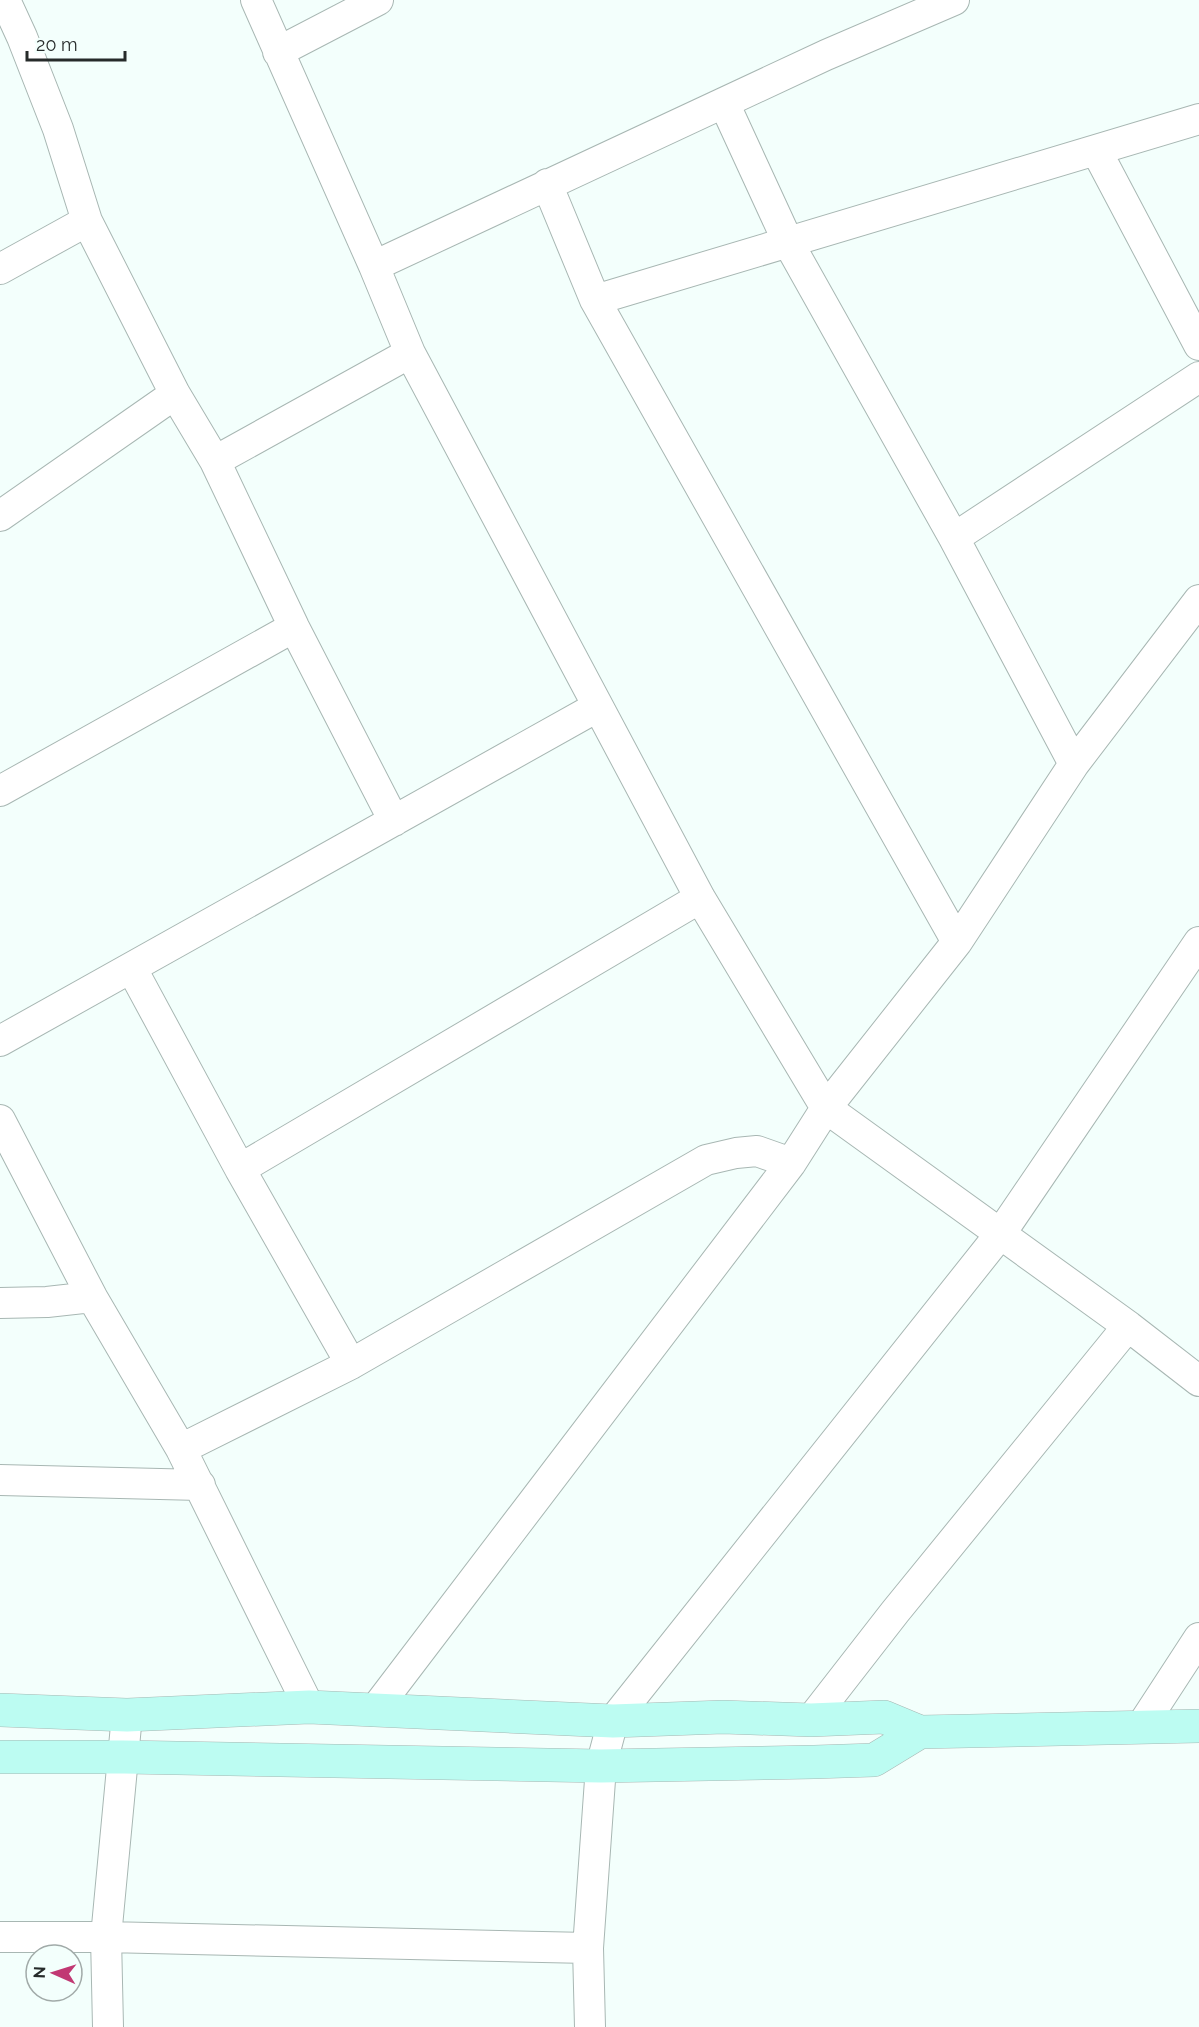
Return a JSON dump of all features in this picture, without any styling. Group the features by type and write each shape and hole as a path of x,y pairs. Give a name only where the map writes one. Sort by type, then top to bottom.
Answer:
{"street":[{"path":"5,0 11,43 58,129 87,221 175,394 215,461 294,627 394,821"},
{"path":"256,0 410,353 700,898 826,1108 1001,1233 1199,1381"},
{"path":"278,52 378,0"},
{"path":"374,266 826,55 954,0"},
{"path":"724,103 788,242 954,538 1074,764"},
{"path":"596,300 1199,119"},
{"path":"1096,150 1199,345"},
{"path":"546,184 596,300 957,942"},
{"path":"0,269 87,221"},
{"path":"215,461 410,353"},
{"path":"954,538 1199,377"},
{"path":"0,516 175,394"},
{"path":"374,1711 791,1163 826,1108 957,942 1074,764 1199,600"},
{"path":"0,791 294,627"},
{"path":"0,1041 597,707"},
{"path":"240,1169 700,898"},
{"path":"590,2027 588,1948 601,1766 613,1721 1001,1233 1199,942"},
{"path":"132,969 240,1169 351,1364"},
{"path":"0,1120 92,1297 200,1485 309,1707"},
{"path":"181,1449 351,1364 706,1160 758,1151 791,1163"},
{"path":"0,1303 47,1302 92,1297"},
{"path":"811,1720 895,1612 1128,1326"},
{"path":"0,1480 200,1485"},
{"path":"1141,1727 1199,1638"},
{"path":"0,1710 127,1715 309,1707 613,1721 723,1717 811,1720 884,1717 920,1732 1199,1726"},
{"path":"108,2027 106,1937 127,1715"},
{"path":"0,1756 124,1756 601,1766 874,1760 920,1732"},
{"path":"0,1937 106,1937 588,1948"}]}
